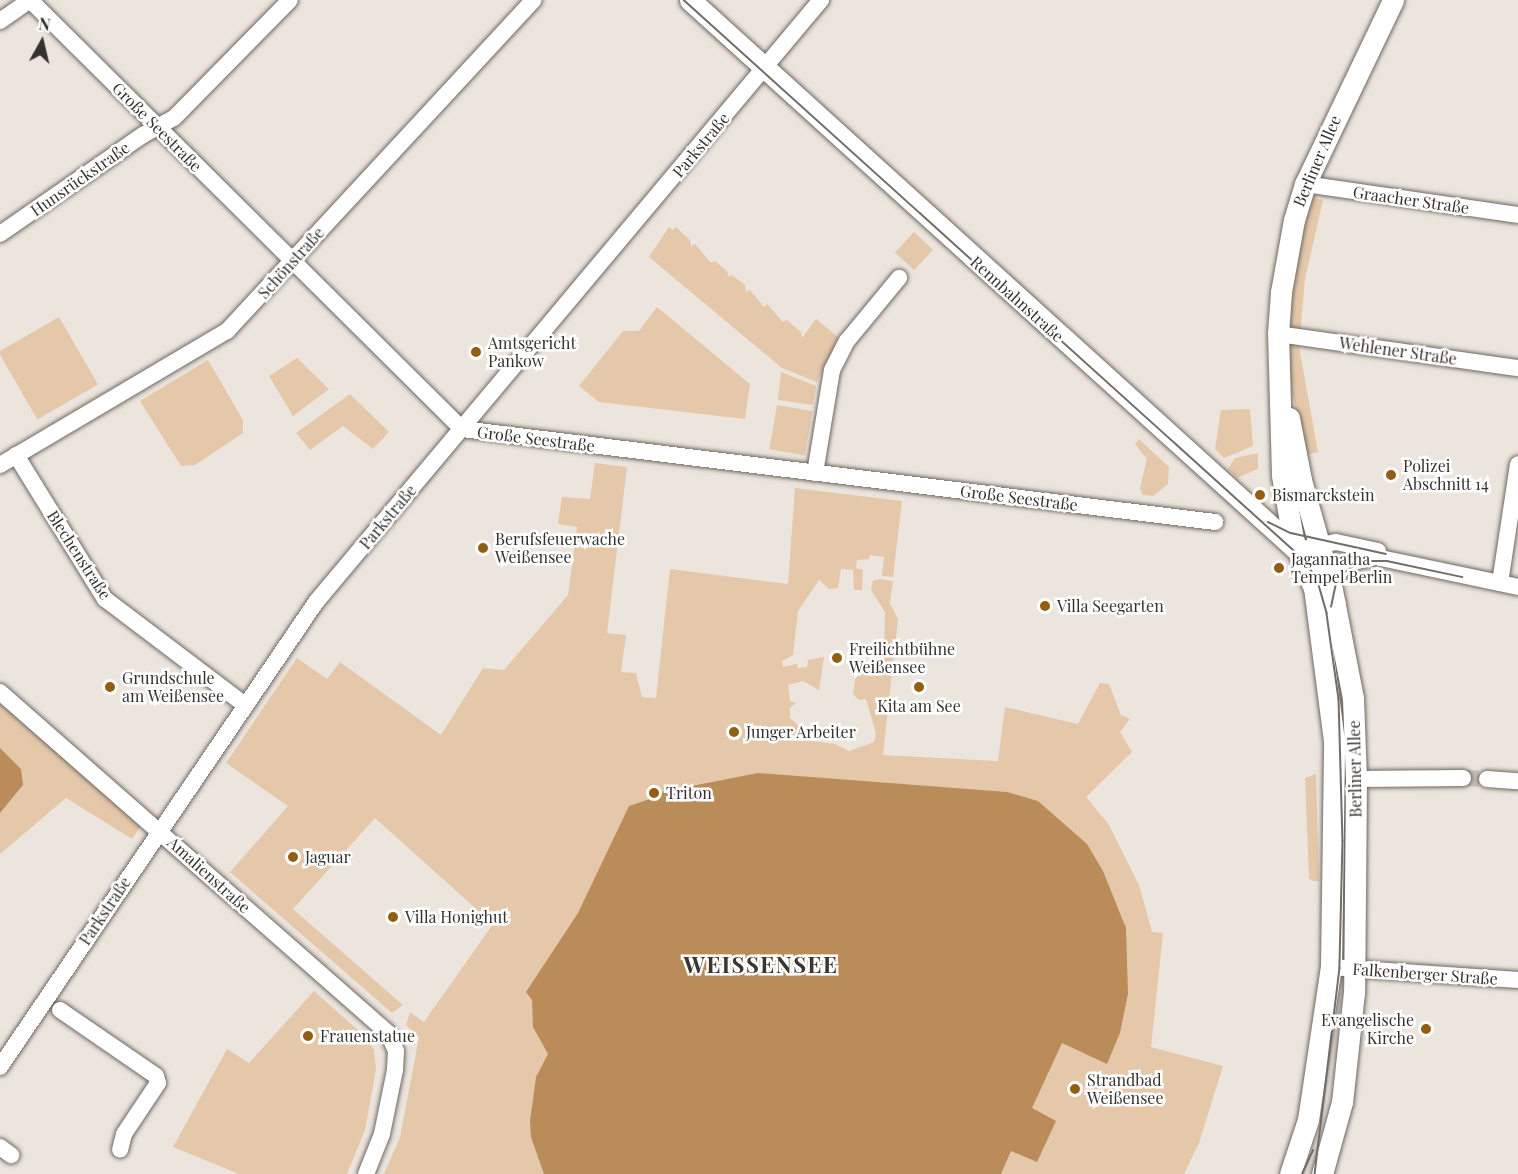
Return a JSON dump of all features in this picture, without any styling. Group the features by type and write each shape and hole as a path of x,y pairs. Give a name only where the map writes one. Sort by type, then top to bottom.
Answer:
{"main road":[{"name":"Rennbahnstraße","path":"690,0 1298,551 1324,578 1333,595"},
{"name":"Berliner Allee","path":"1294,1171 1313,1092 1331,967 1335,826 1331,698 1314,588 1298,551 1282,475 1278,334 1286,253 1305,184 1393,0"},
{"name":"Berliner Allee","path":"1279,369 1300,480 1333,595 1353,698 1356,779 1355,969 1343,1099 1322,1174"}],"street":[{"name":"Große Seestraße","path":"30,0 462,429 1215,522"},
{"path":"0,21 30,0"},
{"name":"Hunsrückstraße","path":"0,234 174,118 290,0"},
{"name":"Schönstraße","path":"0,465 227,331 533,0"},
{"name":"Parkstraße","path":"0,1067 244,704 316,602 821,0"},
{"name":"Graacher Straße","path":"1305,184 1518,215"},
{"path":"815,473 832,370 847,341 899,278"},
{"name":"Wehlener Straße","path":"1278,334 1518,368"},
{"name":"Blechenstraße","path":"16,455 105,599 244,704"},
{"path":"1500,583 1518,464"},
{"path":"1298,551 1320,544 1340,542 1416,563 1518,586"},
{"path":"1333,595 1342,567 1359,558 1416,563"},
{"name":"Amalienstraße","path":"0,692 388,1033 396,1051 395,1070 382,1134 366,1174"},
{"path":"1356,779 1463,778"},
{"path":"1487,778 1518,781"},
{"name":"Falkenberger Straße","path":"1331,967 1518,980"},
{"path":"60,1010 156,1077 158,1083 124,1134 120,1150"}],"shaded area":[{"path":"1309,197 1323,200 1305,279 1299,347 1318,452 1306,455 1288,375 1294,251"},
{"path":"669,227 673,230 676,227 690,240 691,246 695,244 711,263 715,261 727,271 729,277 732,275 745,285 746,292 750,290 764,307 767,304 783,322 787,320 801,332 802,338 816,319 838,337 817,382 782,368 649,257"},
{"path":"914,232 933,250 914,270 895,252"},
{"path":"657,307 750,384 745,419 599,402 579,386 623,331 639,331"},
{"path":"59,317 98,385 37,420 0,351"},
{"path":"297,358 329,389 293,416 269,376"},
{"path":"208,360 243,420 243,433 195,465 181,466 140,401"},
{"path":"781,372 816,386 813,405 778,400"},
{"path":"350,394 389,432 373,449 343,426 310,450 296,433"},
{"path":"777,405 812,411 805,456 769,449"},
{"path":"1250,409 1253,446 1224,458 1215,449 1221,410"},
{"path":"1139,439 1169,467 1168,484 1153,496 1142,495 1140,488 1147,459 1135,444"},
{"path":"1258,453 1258,469 1237,478 1228,469 1235,458"},
{"path":"595,463 627,467 607,633 626,635 621,672 636,673 642,697 656,698 670,569 788,584 795,488 902,501 893,577 882,576 884,557 870,555 869,559 857,560 856,568 863,570 862,590 854,590 853,570 841,569 838,588 829,589 819,580 798,611 793,655 782,661 783,667 797,664 798,668 807,667 808,660 824,657 819,690 803,681 788,685 790,701 796,703 790,708 790,718 798,725 799,739 835,744 849,751 874,742 876,734 866,699 859,700 853,694 858,662 874,675 884,654 885,612 871,590 873,581 879,579 893,581 890,603 898,619 883,755 998,761 1005,707 1078,724 1100,683 1109,684 1121,715 1130,719 1120,732 1132,752 1086,797 1109,825 1139,885 1152,932 1163,933 1151,1047 1223,1066 1199,1143 1184,1174 384,1174 400,1137 419,1037 406,1025 410,1012 424,1022 493,924 375,818 293,909 403,1005 392,1013 230,872 288,806 226,763 297,658 327,679 340,662 441,735 483,668 504,670 568,595 577,527 558,524 562,497 590,499"},
{"path":"0,702 141,826 132,839 66,798 0,854"},
{"path":"0,748 21,769 23,785 0,813"},
{"path":"758,773 1007,792 1038,801 1087,844 1103,871 1126,928 1128,994 1120,1033 1107,1064 1062,1043 1032,1108 1056,1121 1037,1162 1011,1151 1001,1174 544,1174 531,1137 530,1121 536,1077 548,1054 533,1027 532,1000 526,992 578,913 629,806 653,798 656,793"},
{"path":"1316,774 1319,881 1313,881 1309,879 1305,778"},
{"path":"314,991 367,1038 374,1050 376,1070 365,1130 347,1174 239,1174 173,1147 227,1049 249,1063"}],"tunnel":[{"path":"1463,778 1487,779"}],"tram line":[{"path":"684,0 1301,557 1317,578 1327,614 1339,699 1343,841 1340,968 1315,1174"},
{"path":"1268,522 1291,533 1386,554"},
{"path":"1331,607 1337,578 1360,561 1387,561 1462,577"},
{"path":"1302,1174 1313,1150"}],"place":[{"name":"Amtsgericht Pankow","path":"476,352"},
{"name":"Polizei Abschnitt 14","path":"1391,475"},
{"name":"Bismarckstein","path":"1260,495"},
{"name":"Berufsfeuerwache Weißensee","path":"483,548"},
{"name":"Jagannatha Tempel Berlin","path":"1279,568"},
{"name":"Villa Seegarten","path":"1045,606"},
{"name":"Freilichtbühne Weißensee","path":"837,658"},
{"name":"Grundschule am Weißensee","path":"110,687"},
{"name":"Kita am See","path":"919,687"},
{"name":"Junger Arbeiter","path":"734,732"},
{"name":"Triton","path":"654,793"},
{"name":"Jaguar","path":"293,857"},
{"name":"Villa Honighut","path":"393,917"},
{"name":"Evangelische Kirche","path":"1426,1029"},
{"name":"Frauenstatue","path":"308,1036"},
{"name":"Strandbad Weißensee","path":"1075,1089"}],"district":[{"name":"WEISSENSEE","path":"761,965"}]}
